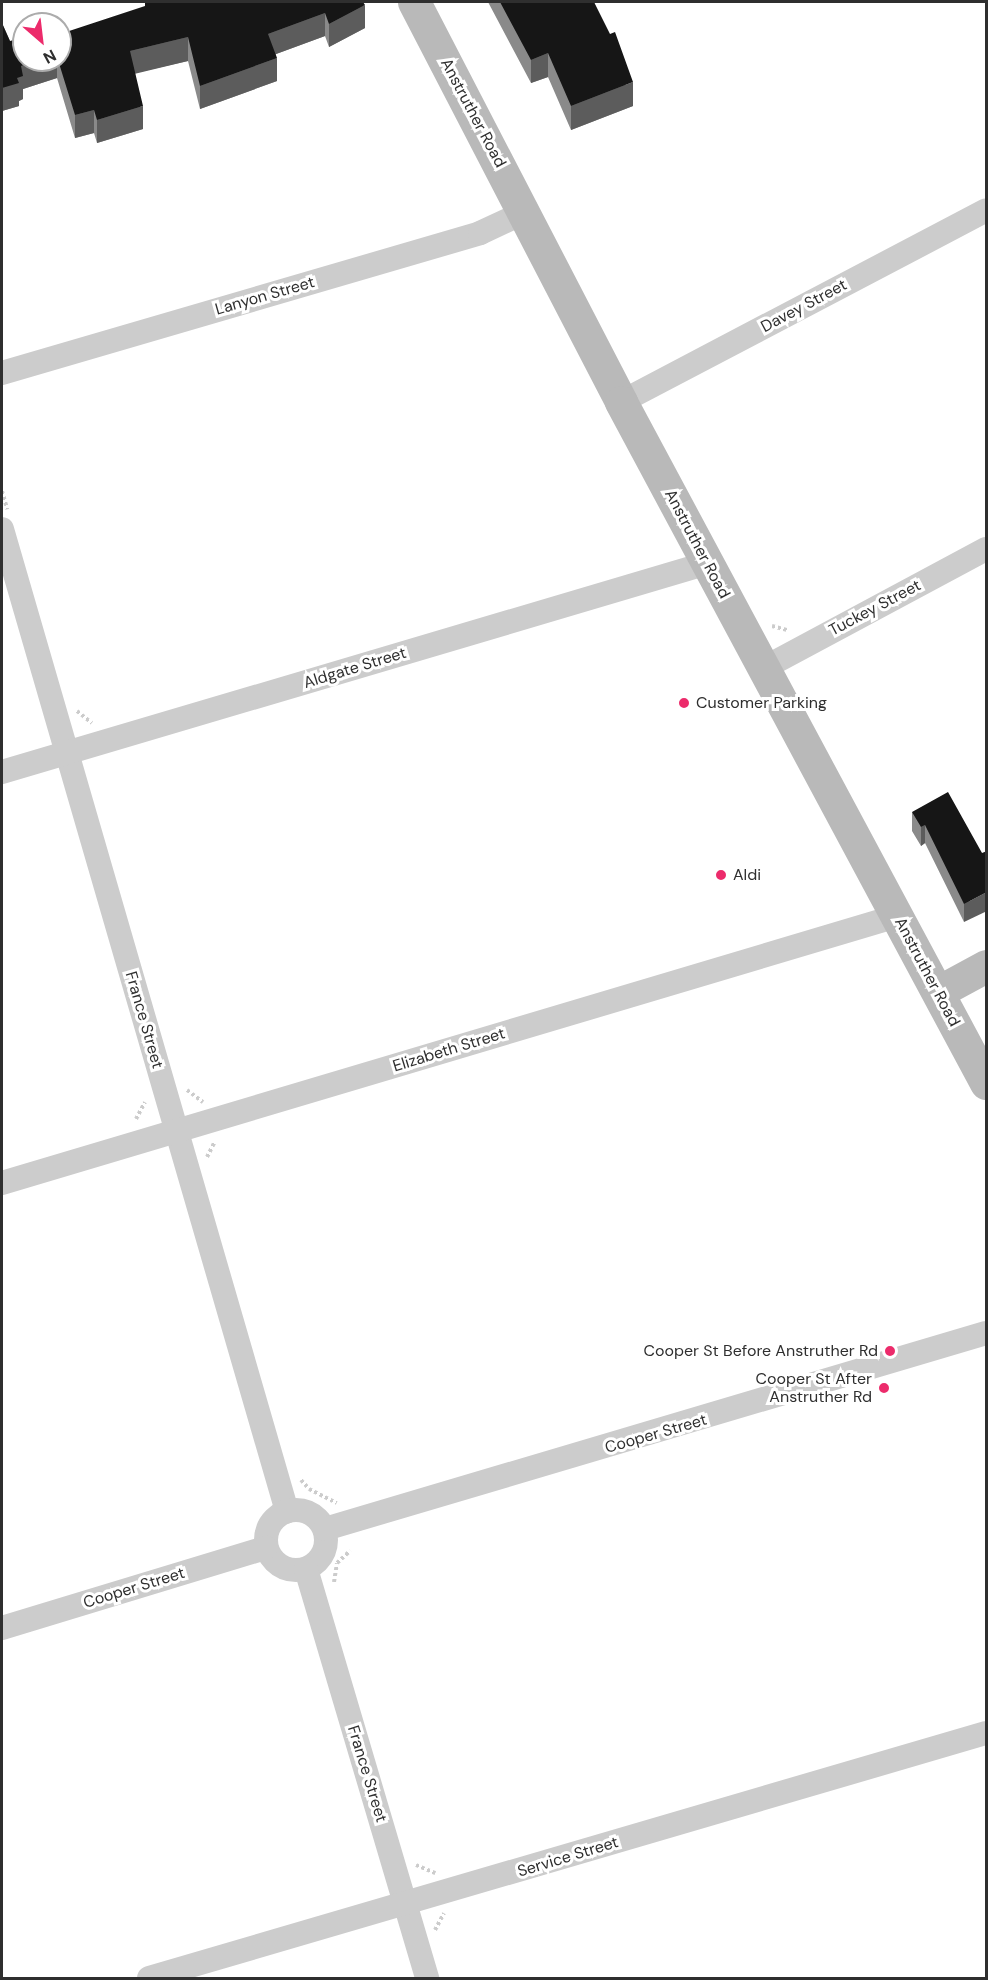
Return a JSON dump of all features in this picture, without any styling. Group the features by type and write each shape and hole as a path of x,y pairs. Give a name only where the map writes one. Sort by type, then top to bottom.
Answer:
{"main road":[{"name":"Anstruther Road","path":"414,2 525,212 621,402 987,1083"},
{"path":"938,992 987,966"}],"street":[{"name":"Davey Street","path":"621,402 987,210"},
{"name":"Lanyon Street","path":"2,373 480,233 525,212"},
{"name":"France Street","path":"2,529 287,1511"},
{"name":"Tuckey Street","path":"764,668 987,549"},
{"name":"Aldgate Street","path":"2,772 708,563"},
{"name":"Elizabeth Street","path":"2,1183 897,916"},
{"name":"Cooper Street","path":"325,1529 987,1333"},
{"path":"287,1511 313,1515 325,1529 326,1549 314,1565 306,1569 286,1569 277,1565 266,1548 267,1530 287,1511"},
{"name":"Cooper Street","path":"2,1628 266,1548"},
{"name":"France Street","path":"306,1569 427,1978"},
{"name":"Service Street","path":"149,1978 406,1905 987,1733"}],"building":[{"path":"145,2 363,2 365,5 329,24 325,13 268,34 277,58 200,86 188,37 130,51 143,106 97,120 94,110 75,115 62,72 72,72 72,30 145,6"},
{"path":"500,2 594,2 610,34 615,32 633,82 571,106 548,53 531,60"},
{"path":"2,23 10,41 12,40 12,72 22,72 23,76 17,78 19,83 2,88"},
{"path":"948,792 982,853 987,851 987,892 964,904 925,825 921,827 912,812"}],"place":[{"name":"Customer Parking","path":"684,703"},
{"name":"Aldi","path":"721,875"},
{"name":"Cooper St Before Anstruther Rd","path":"890,1351"},
{"name":"Cooper St After Anstruther Rd","path":"884,1388"}]}
